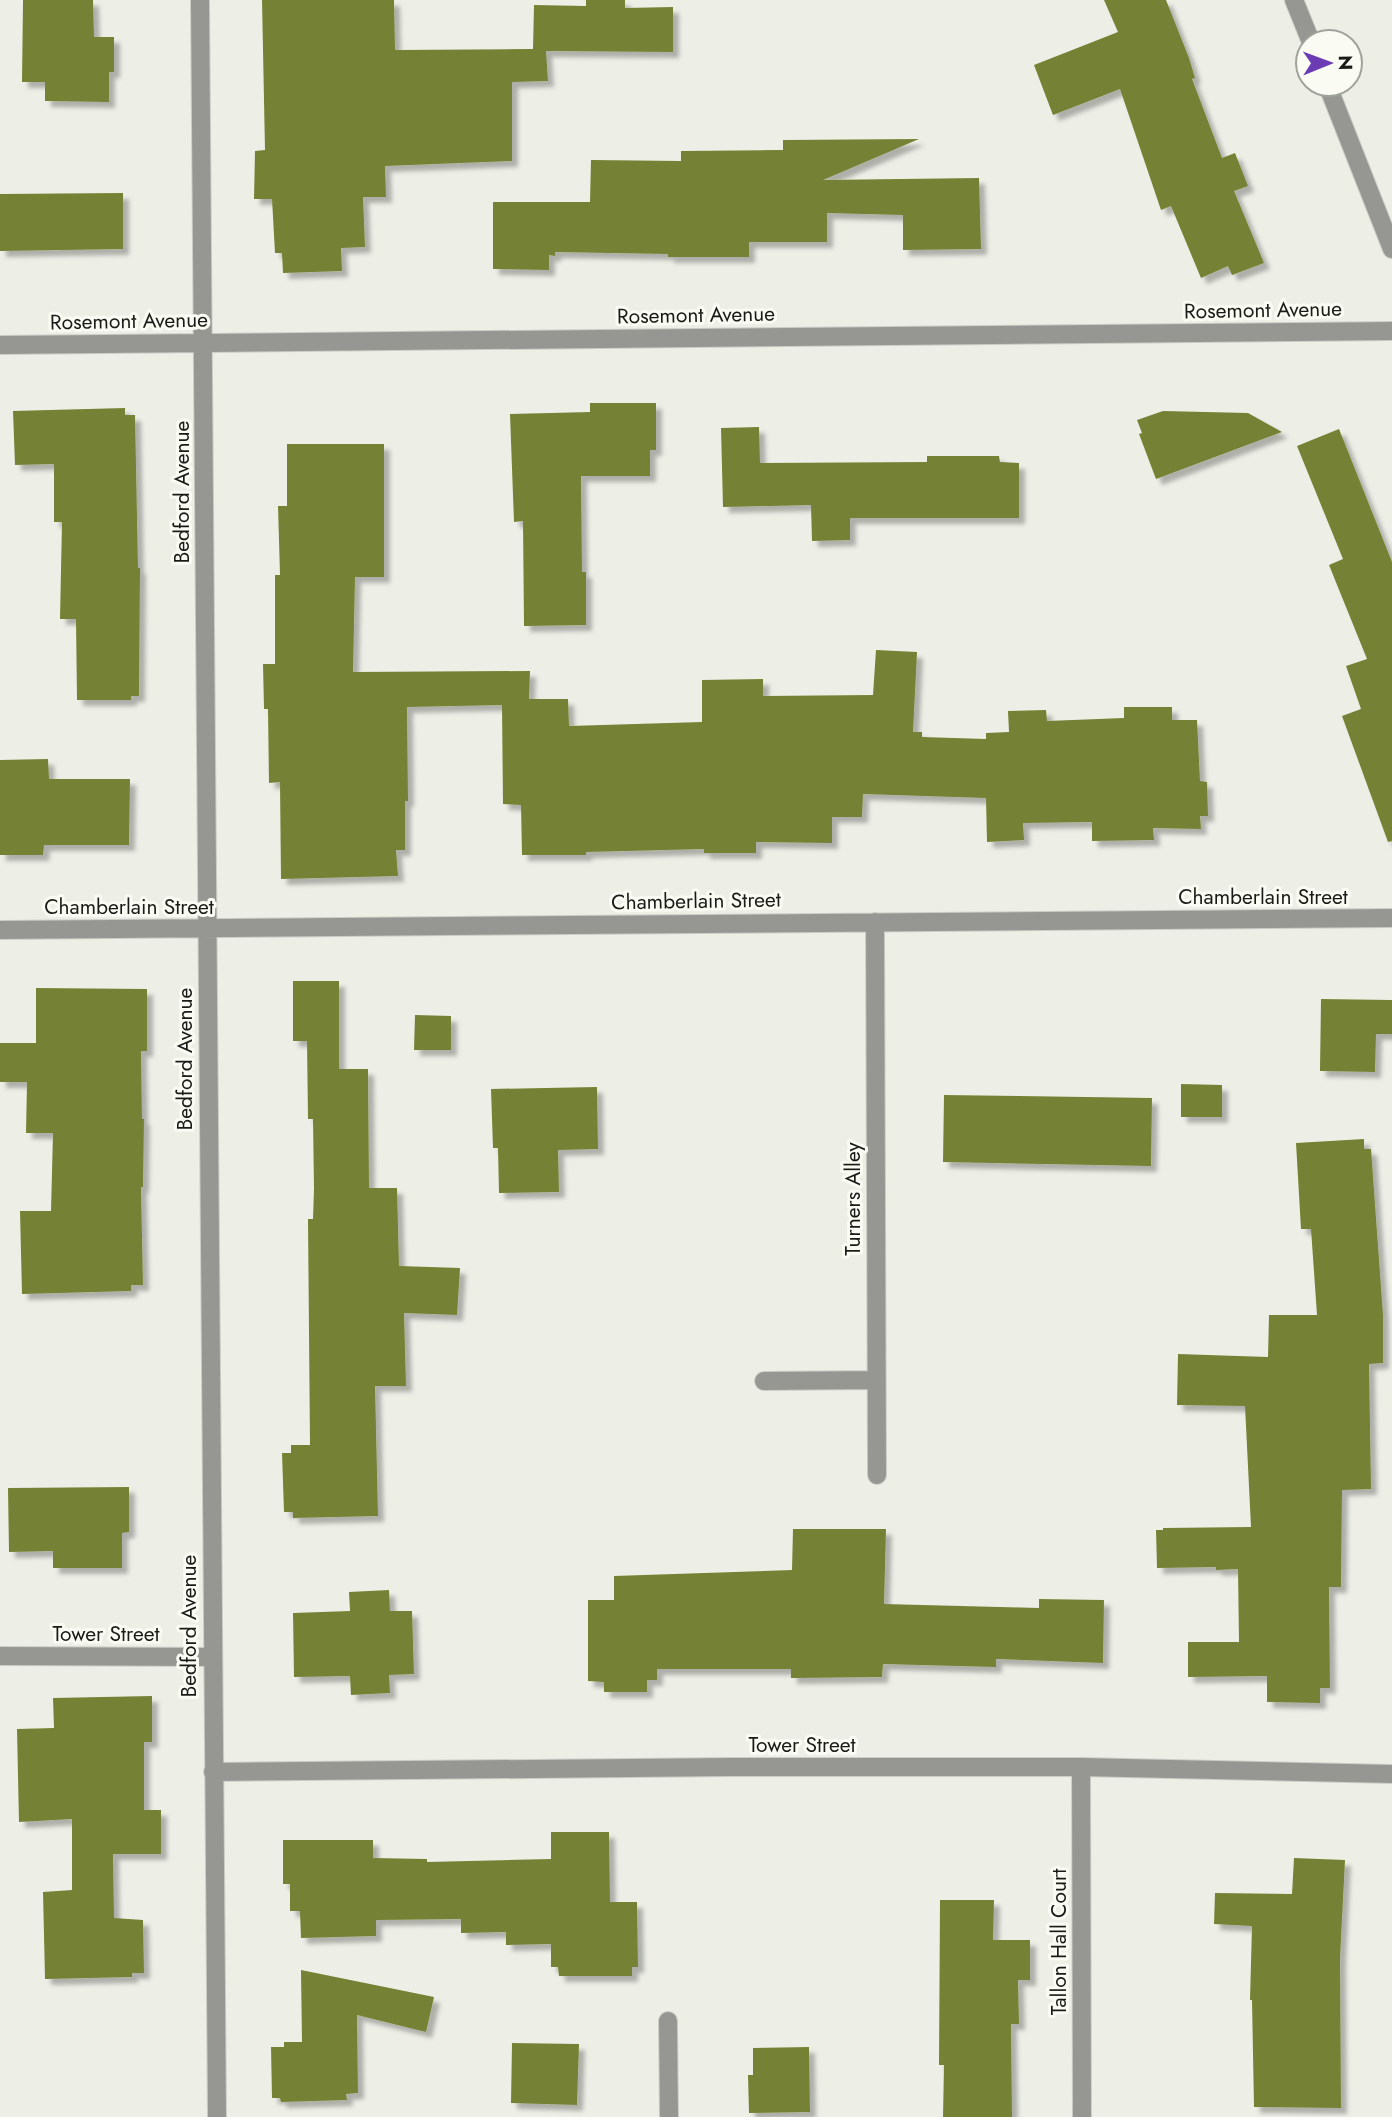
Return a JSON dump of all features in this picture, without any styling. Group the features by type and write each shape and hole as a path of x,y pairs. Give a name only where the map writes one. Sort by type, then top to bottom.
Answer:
{"street":[{"name":"Bedford Avenue","path":"200,0 217,2117"},
{"path":"1294,0 1305,28"},
{"path":"1333,98 1392,249"},
{"name":"Rosemont Avenue","path":"0,345 1392,331"},
{"name":"Chamberlain Street","path":"0,930 1392,918"},
{"name":"Turners Alley","path":"875,922 877,1475"},
{"path":"764,1381 876,1380"},
{"name":"Tower Street","path":"0,1656 212,1657"},
{"name":"Tower Street","path":"213,1772 729,1767 1082,1768 1392,1774"},
{"name":"Tallon Hall Court","path":"1082,1768 1082,2117"},
{"path":"668,2021 669,2117"}],"building":[{"path":"23,0 93,0 94,37 114,37 114,72 109,72 109,102 45,101 45,82 22,82"},
{"path":"262,0 394,0 395,50 533,49 534,5 586,6 586,0 625,0 625,8 673,7 673,52 546,51 548,81 512,82 512,161 385,166 386,197 363,197 365,247 341,248 342,271 283,273 282,253 275,253 272,199 254,199 255,151 265,150"},
{"path":"1104,0 1166,0 1189,58 1195,78 1192,79 1222,158 1235,153 1248,186 1234,191 1264,263 1232,275 1228,266 1201,278 1171,206 1161,210 1120,89 1053,115 1034,65 1118,32"},
{"path":"919,139 823,180 979,178 981,249 903,250 903,215 827,213 827,242 749,242 749,257 555,252 555,256 549,255 549,270 493,269 493,202 590,202 591,160 681,161 681,151 783,150 783,140"},
{"path":"123,193 123,249 0,251 0,194"},
{"path":"590,403 656,403 656,450 650,450 650,476 581,476 582,572 586,572 586,625 524,626 523,521 514,522 510,414 590,412"},
{"path":"125,408 125,415 135,415 140,568 139,696 131,696 131,700 77,700 76,619 60,619 62,522 54,522 54,464 15,465 13,411"},
{"path":"1163,411 1248,413 1282,432 1156,479 1139,434 1142,433 1137,420"},
{"path":"759,427 760,463 927,462 927,456 999,456 1000,462 1019,463 1019,518 850,518 850,540 812,541 811,505 723,507 721,428"},
{"path":"1339,429 1392,562 1392,841 1388,842 1342,716 1361,709 1346,666 1367,659 1329,565 1343,559 1297,446"},
{"path":"287,444 384,444 384,577 355,577 353,672 530,671 529,699 568,699 569,726 702,722 702,680 763,679 763,696 873,695 876,650 917,652 913,732 922,732 922,737 986,739 986,733 1009,732 1008,711 1046,710 1047,721 1124,718 1124,707 1172,707 1172,720 1197,720 1200,781 1207,782 1208,816 1200,816 1201,829 1153,828 1154,840 1092,841 1092,822 1023,823 1024,840 987,842 986,798 863,794 862,817 832,817 832,843 756,842 756,853 704,853 704,849 586,852 586,855 522,855 521,805 503,804 502,705 407,707 408,801 405,801 405,850 396,850 398,876 281,879 280,782 269,783 268,709 264,709 263,664 275,664 275,575 280,575 278,506 287,506"},
{"path":"48,759 49,779 130,779 129,845 44,845 43,855 0,855 0,760"},
{"path":"293,981 339,981 339,1069 368,1069 369,1188 397,1188 399,1266 460,1268 457,1315 404,1313 406,1386 375,1386 378,1516 293,1518 293,1512 284,1512 282,1453 291,1453 291,1445 310,1445 308,1219 313,1219 313,1119 308,1119 307,1041 293,1041"},
{"path":"36,988 147,989 147,1051 141,1051 144,1119 141,1187 143,1285 131,1285 131,1291 22,1294 20,1211 51,1211 53,1133 26,1133 27,1082 0,1082 0,1043 36,1043"},
{"path":"1321,999 1392,1000 1392,1034 1376,1034 1375,1072 1320,1071"},
{"path":"415,1015 451,1016 451,1050 414,1050"},
{"path":"1181,1084 1222,1085 1222,1117 1181,1117"},
{"path":"597,1087 598,1149 558,1150 559,1192 499,1193 498,1148 493,1148 491,1089"},
{"path":"944,1095 1152,1098 1151,1166 943,1162"},
{"path":"1364,1139 1364,1149 1371,1149 1383,1315 1383,1363 1369,1364 1371,1489 1342,1490 1341,1587 1329,1587 1330,1688 1320,1688 1320,1703 1267,1702 1267,1676 1188,1677 1188,1642 1239,1642 1238,1569 1157,1568 1156,1530 1251,1527 1245,1406 1177,1405 1178,1354 1268,1357 1269,1315 1317,1315 1311,1229 1301,1229 1296,1143"},
{"path":"129,1487 129,1532 122,1533 122,1568 53,1568 53,1551 9,1552 8,1488"},
{"path":"793,1529 886,1529 884,1604 1039,1608 1039,1599 1104,1600 1103,1663 996,1659 996,1667 883,1664 882,1677 791,1678 791,1669 657,1669 657,1680 647,1680 647,1692 604,1692 604,1682 588,1681 588,1600 614,1600 614,1576 792,1570"},
{"path":"389,1590 390,1611 412,1611 414,1674 389,1675 390,1693 351,1695 350,1676 294,1677 293,1613 350,1611 349,1592"},
{"path":"152,1696 152,1742 144,1742 144,1810 161,1810 161,1854 113,1854 114,1918 143,1920 144,1973 132,1973 132,1977 45,1979 43,1892 72,1890 72,1819 19,1822 17,1729 54,1728 53,1698"},
{"path":"551,1832 609,1832 610,1902 637,1902 638,1967 632,1967 632,1976 559,1976 558,1967 551,1967 551,1944 506,1945 506,1932 461,1933 461,1919 376,1920 376,1936 301,1938 300,1911 290,1911 290,1884 283,1884 283,1840 373,1840 373,1858 427,1859 427,1862 551,1859"},
{"path":"1294,1858 1345,1860 1340,1958 1341,2108 1254,2107 1250,2000 1252,1926 1214,1924 1215,1893 1292,1894"},
{"path":"940,1900 994,1900 993,1940 1030,1940 1030,1980 1018,1980 1019,2024 1011,2024 1012,2117 943,2117 944,2065 939,2065"},
{"path":"301,1970 434,1997 426,2032 357,2015 358,2093 346,2094 347,2100 281,2102 280,2098 272,2098 271,2047 284,2047 284,2042 302,2042"},
{"path":"512,2043 579,2044 577,2105 511,2103"},
{"path":"809,2047 810,2112 749,2113 748,2075 753,2075 753,2048"}]}
